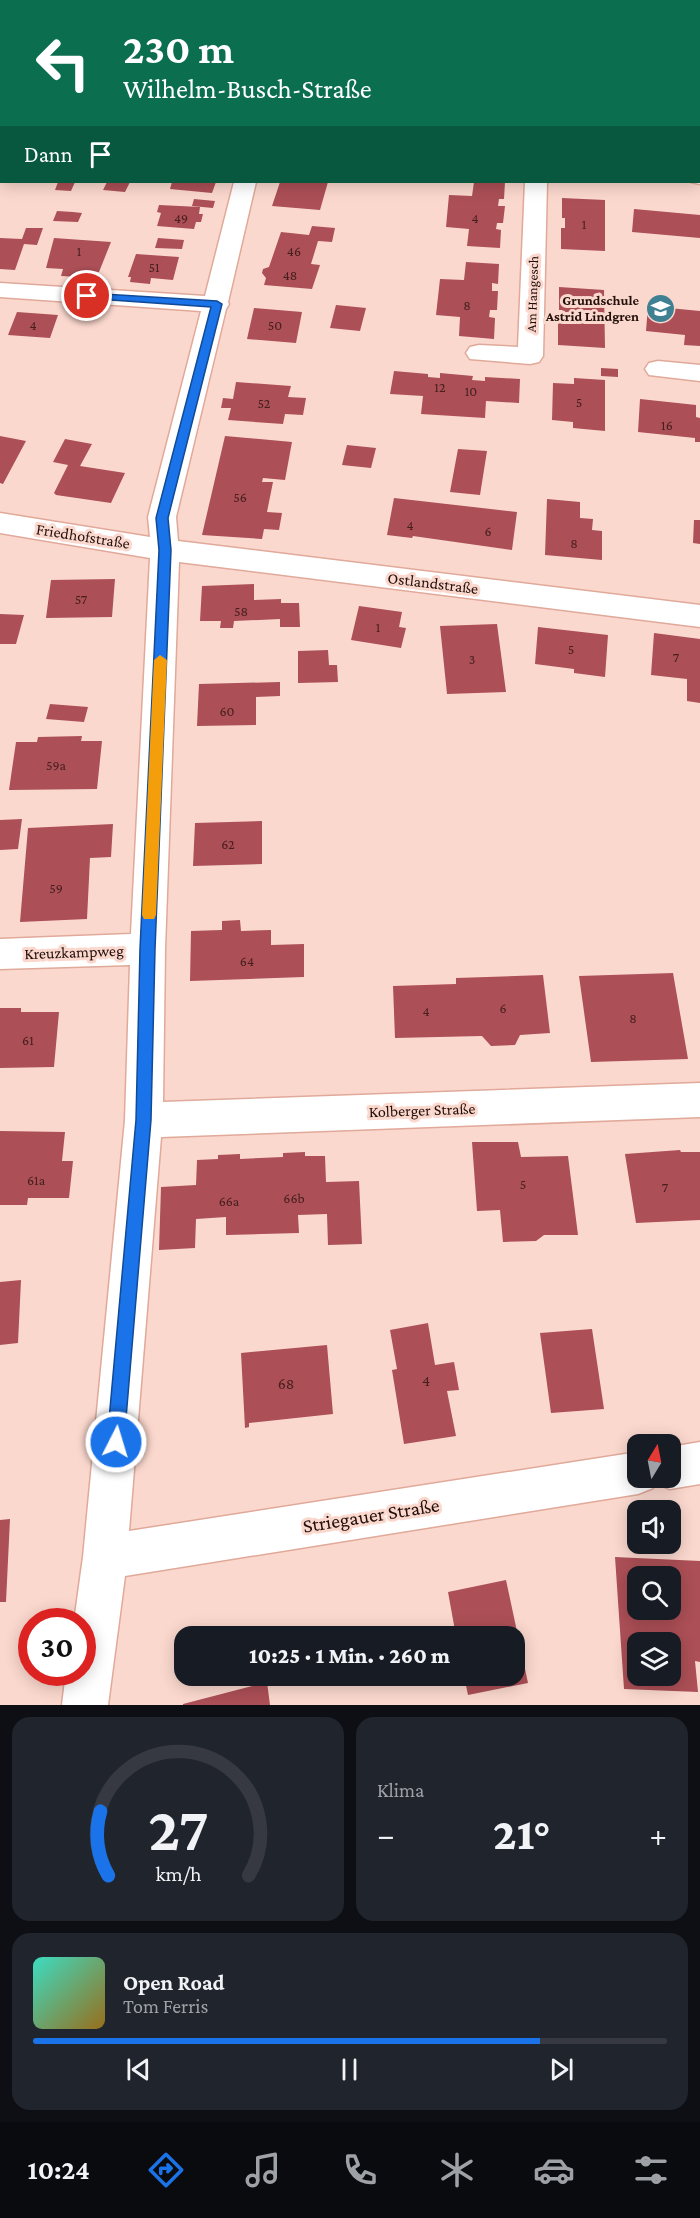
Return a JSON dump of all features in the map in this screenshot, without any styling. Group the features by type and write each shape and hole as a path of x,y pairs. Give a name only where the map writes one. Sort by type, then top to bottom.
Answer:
{"street":[{"path":"85,1705 105,1557 144,1120 148,949 165,550 162,518 217,304 245,183"},
{"name":"Am Hangesch","path":"479,353 530,356 536,183"},
{"path":"0,290 217,304"},
{"path":"658,369 700,373"},
{"name":"Friedhofstraße","path":"0,523 165,550"},
{"name":"Ostlandstraße","path":"165,550 700,616"},
{"name":"Kreuzkampweg","path":"0,954 148,949"},
{"name":"Kolberger Straße","path":"144,1120 700,1100"},
{"path":"681,1466 700,1463"},
{"name":"Striegauer Straße","path":"105,1557 627,1475"}],"building":[{"path":"58,183 75,183 71,191 55,190"},
{"path":"106,183 130,183 125,192 103,190"},
{"path":"172,183 216,183 212,193 170,189"},
{"path":"280,183 328,183 320,210 272,206"},
{"path":"474,183 505,183 504,199 499,199 498,206 505,206 503,223 497,223 496,229 501,230 500,248 467,246 469,229 446,227 449,195 472,196"},
{"path":"562,198 605,200 605,251 561,249 561,228 565,228 565,218 562,218"},
{"path":"194,199 215,201 213,208 192,206"},
{"path":"159,205 200,207 199,214 203,214 201,222 196,222 194,229 157,226 161,213 157,212"},
{"path":"634,209 700,215 700,238 632,232"},
{"path":"57,211 82,213 78,222 53,221"},
{"path":"312,226 335,228 332,242 318,241 311,264 320,265 312,289 264,285 266,278 262,273 263,269 269,267 281,232 309,235"},
{"path":"26,228 43,228 37,245 24,244 15,270 0,269 0,238 22,239"},
{"path":"54,238 111,242 99,272 81,271 80,277 61,276 63,269 46,268"},
{"path":"158,238 184,240 182,249 155,248"},
{"path":"136,254 179,257 173,280 151,278 150,284 130,282 131,277 128,277"},
{"path":"466,262 499,264 498,284 492,283 492,291 498,291 497,310 490,310 489,317 495,318 494,339 459,336 460,317 436,315 440,279 464,280"},
{"path":"559,287 604,290 605,348 558,345 558,322 561,322 562,310 559,310"},
{"path":"336,305 366,308 360,331 330,328"},
{"path":"648,306 700,311 700,346 684,345 685,335 646,331"},
{"path":"254,308 302,312 296,343 247,339"},
{"path":"17,312 58,315 50,338 8,335"},
{"path":"601,368 618,369 618,377 601,376"},
{"path":"394,371 428,374 428,377 440,378 440,373 473,376 472,380 485,381 485,377 520,379 519,403 486,401 485,418 421,414 423,396 390,394"},
{"path":"574,378 605,380 605,431 573,428 573,422 552,420 553,383 574,384"},
{"path":"236,382 291,386 288,397 306,398 303,415 285,414 283,424 228,420 231,408 221,408 223,398 233,399"},
{"path":"640,399 696,405 696,417 700,418 700,442 695,442 695,438 638,432"},
{"path":"0,436 26,441 3,484 0,483"},
{"path":"225,436 292,442 285,480 263,478 262,482 273,482 267,512 282,513 279,530 264,529 262,539 202,535"},
{"path":"65,439 92,444 80,466 125,473 111,503 54,493 68,465 53,462"},
{"path":"347,445 376,448 371,468 342,465"},
{"path":"458,449 487,451 480,495 450,492"},
{"path":"394,498 517,512 512,550 413,536 412,538 387,535"},
{"path":"547,499 580,502 580,518 593,519 592,530 602,531 602,560 545,555"},
{"path":"694,520 700,520 700,544 693,543"},
{"path":"115,579 112,617 46,618 51,580"},
{"path":"254,584 254,600 281,599 281,603 299,603 300,627 280,627 280,619 234,621 233,628 220,628 221,621 200,621 202,586"},
{"path":"359,606 402,612 399,627 406,628 401,648 351,640"},
{"path":"0,614 24,615 16,644 0,644"},
{"path":"497,624 506,692 447,694 440,626"},
{"path":"538,627 608,635 605,677 574,673 574,669 535,664"},
{"path":"654,633 700,639 700,703 687,701 687,679 651,675"},
{"path":"328,650 329,665 337,665 338,682 298,683 298,651"},
{"path":"280,682 280,696 256,697 256,725 197,726 199,684"},
{"path":"50,704 88,707 84,722 46,719"},
{"path":"82,736 81,741 102,741 97,789 9,790 16,742 37,742 38,737"},
{"path":"22,819 18,849 0,850 0,820"},
{"path":"262,821 262,864 193,866 195,823"},
{"path":"113,824 111,857 90,858 87,919 20,922 28,828"},
{"path":"240,920 241,931 271,930 271,945 304,944 304,977 190,981 191,931 222,930 222,921"},
{"path":"673,973 688,1059 591,1062 579,976"},
{"path":"543,975 550,1033 520,1035 515,1045 491,1046 482,1036 395,1038 393,986 456,984 456,978"},
{"path":"0,1008 21,1008 21,1012 59,1012 54,1067 0,1068"},
{"path":"0,1131 65,1132 62,1161 73,1161 69,1198 28,1198 27,1205 0,1205"},
{"path":"472,1142 518,1142 521,1157 568,1156 578,1235 544,1235 536,1241 503,1242 500,1210 477,1211"},
{"path":"680,1150 681,1152 700,1152 700,1220 636,1223 625,1154"},
{"path":"305,1152 305,1156 325,1156 326,1182 359,1181 362,1244 328,1245 327,1214 298,1215 299,1233 226,1235 226,1217 196,1219 195,1248 159,1250 161,1187 196,1185 197,1160 218,1159 218,1155 240,1154 240,1159 283,1157 283,1153"},
{"path":"21,1280 18,1343 0,1345 0,1282"},
{"path":"428,1323 435,1365 454,1362 459,1390 447,1391 456,1436 404,1444 392,1370 397,1369 390,1330"},
{"path":"592,1329 604,1409 551,1413 540,1333"},
{"path":"327,1345 333,1414 249,1423 249,1427 245,1428 241,1353"},
{"path":"10,1519 6,1602 0,1602 0,1520"},
{"path":"615,1557 700,1561 700,1662 695,1661 698,1692 624,1689"},
{"path":"506,1580 516,1626 454,1626 448,1592"},
{"path":"252,1686 268,1686 270,1705 183,1705"},
{"path":"466,1686 513,1686 468,1695"}],"slow traffic":[{"path":"149,915 160,660"}],"place":[{"name":"Grundschule Astrid Lindgren","path":"660,308"}],"route":[{"path":"87,296 217,304 162,518 165,550 148,949 144,1120 116,1442"}]}
